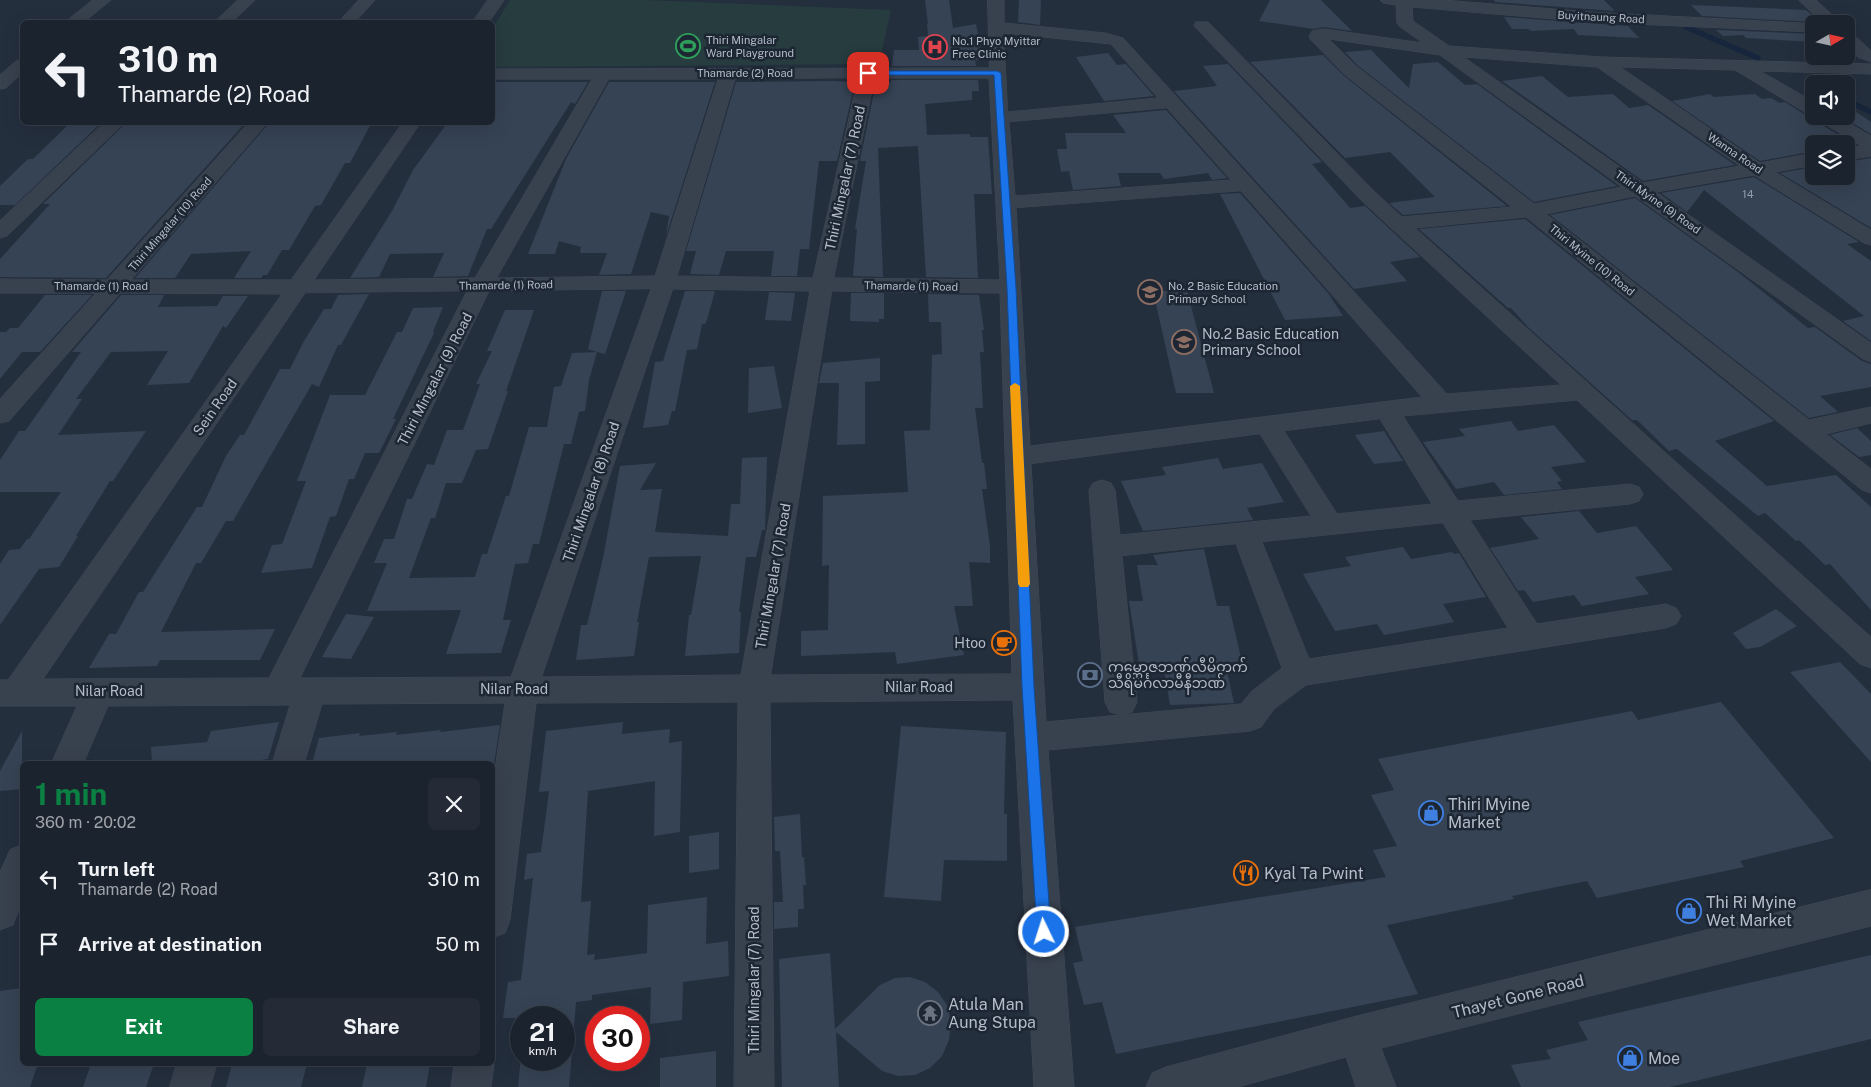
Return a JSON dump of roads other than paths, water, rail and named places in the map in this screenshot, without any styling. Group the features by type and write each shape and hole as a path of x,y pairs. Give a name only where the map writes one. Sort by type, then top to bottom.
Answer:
{"street":[{"path":"78,20 103,0"},
{"path":"225,20 247,0"},
{"path":"349,20 367,0"},
{"path":"482,20 496,0"},
{"path":"996,0 997,73 1011,288 1028,687 1054,1087"},
{"path":"1807,0 1824,15"},
{"name":"Buyitnaung Road","path":"1399,1 1590,17 1805,27"},
{"name":"Thiri Myine (9) Road","path":"1399,1 1405,23 1871,354"},
{"path":"1202,25 1369,197 1871,655"},
{"path":"996,27 1105,38 1117,41 1438,398 1436,403"},
{"path":"1855,29 1863,29"},
{"name":"Thiri Myine (10) Road","path":"1444,51 1324,34 1318,34 1317,37 1350,70 1871,482"},
{"path":"1855,45 1864,54 1871,57"},
{"path":"1444,51 1602,62 1871,69"},
{"name":"Wanna Road","path":"1602,62 1757,168 1871,239"},
{"path":"1739,67 1805,105"},
{"name":"Thiri Mingalar (8) Road","path":"495,897 522,689 664,282 728,73"},
{"name":"Thiri Mingalar (7) Road","path":"754,1087 754,688 822,285 868,73"},
{"name":"Thamarde (2) Road","path":"495,74 997,73"},
{"name":"Thiri Mingalar (9) Road","path":"278,691 481,286 603,74"},
{"path":"1000,118 1170,102"},
{"path":"0,232 113,125"},
{"name":"Thiri Mingalar (10) Road","path":"0,415 256,125"},
{"name":"Sein Road","path":"8,692 298,287 410,125"},
{"path":"1839,125 1871,144"},
{"path":"1855,153 1871,150"},
{"path":"1398,223 1530,211 1805,160"},
{"path":"1006,203 1246,185"},
{"name":"Thamarde (1) Road","path":"0,286 481,286 664,282 1011,288"},
{"path":"1018,457 1436,403 1581,392"},
{"path":"1386,409 1530,637"},
{"path":"1805,430 1871,415"},
{"path":"1267,425 1330,525"},
{"path":"1102,490 1121,702"},
{"path":"1107,547 1630,494"},
{"path":"1245,533 1299,673"},
{"path":"1031,738 1250,717 1263,700 1299,673 1666,616"},
{"name":"Nilar Road","path":"8,692 1028,687"},
{"path":"289,761 310,690"},
{"path":"67,761 99,691"},
{"path":"0,912 20,867"},
{"name":"Thayet Gone Road","path":"1166,1087 1357,1035 1871,908"},
{"path":"1357,1035 1376,1087"},
{"path":"190,1087 196,1066"},
{"path":"471,1087 474,1066"}],"waterway":[{"path":"1686,27 1758,58"},
{"path":"1855,104 1871,112"}],"place":[{"name":"Thiri Mingalar Ward Playground","path":"688,46"},
{"name":"No.1 Phyo Myittar Free Clinic","path":"935,47"},
{"name":"No. 2 Basic Education Primary School","path":"1150,292"},
{"name":"No.2 Basic Education Primary School","path":"1184,342"},
{"name":"Htoo","path":"1004,643"},
{"name":"ကမ္ဘောဇဘဏ်လီမိတက် သီရိမင်္ဂလာမီနီဘဏ်","path":"1090,675"},
{"name":"Thiri Myine Market","path":"1431,813"},
{"name":"Kyal Ta Pwint","path":"1246,873"},
{"name":"Thi Ri Myine Wet Market","path":"1689,911"},
{"name":"Atula Man Aung Stupa","path":"930,1013"},
{"name":"Moe","path":"1630,1058"}]}
